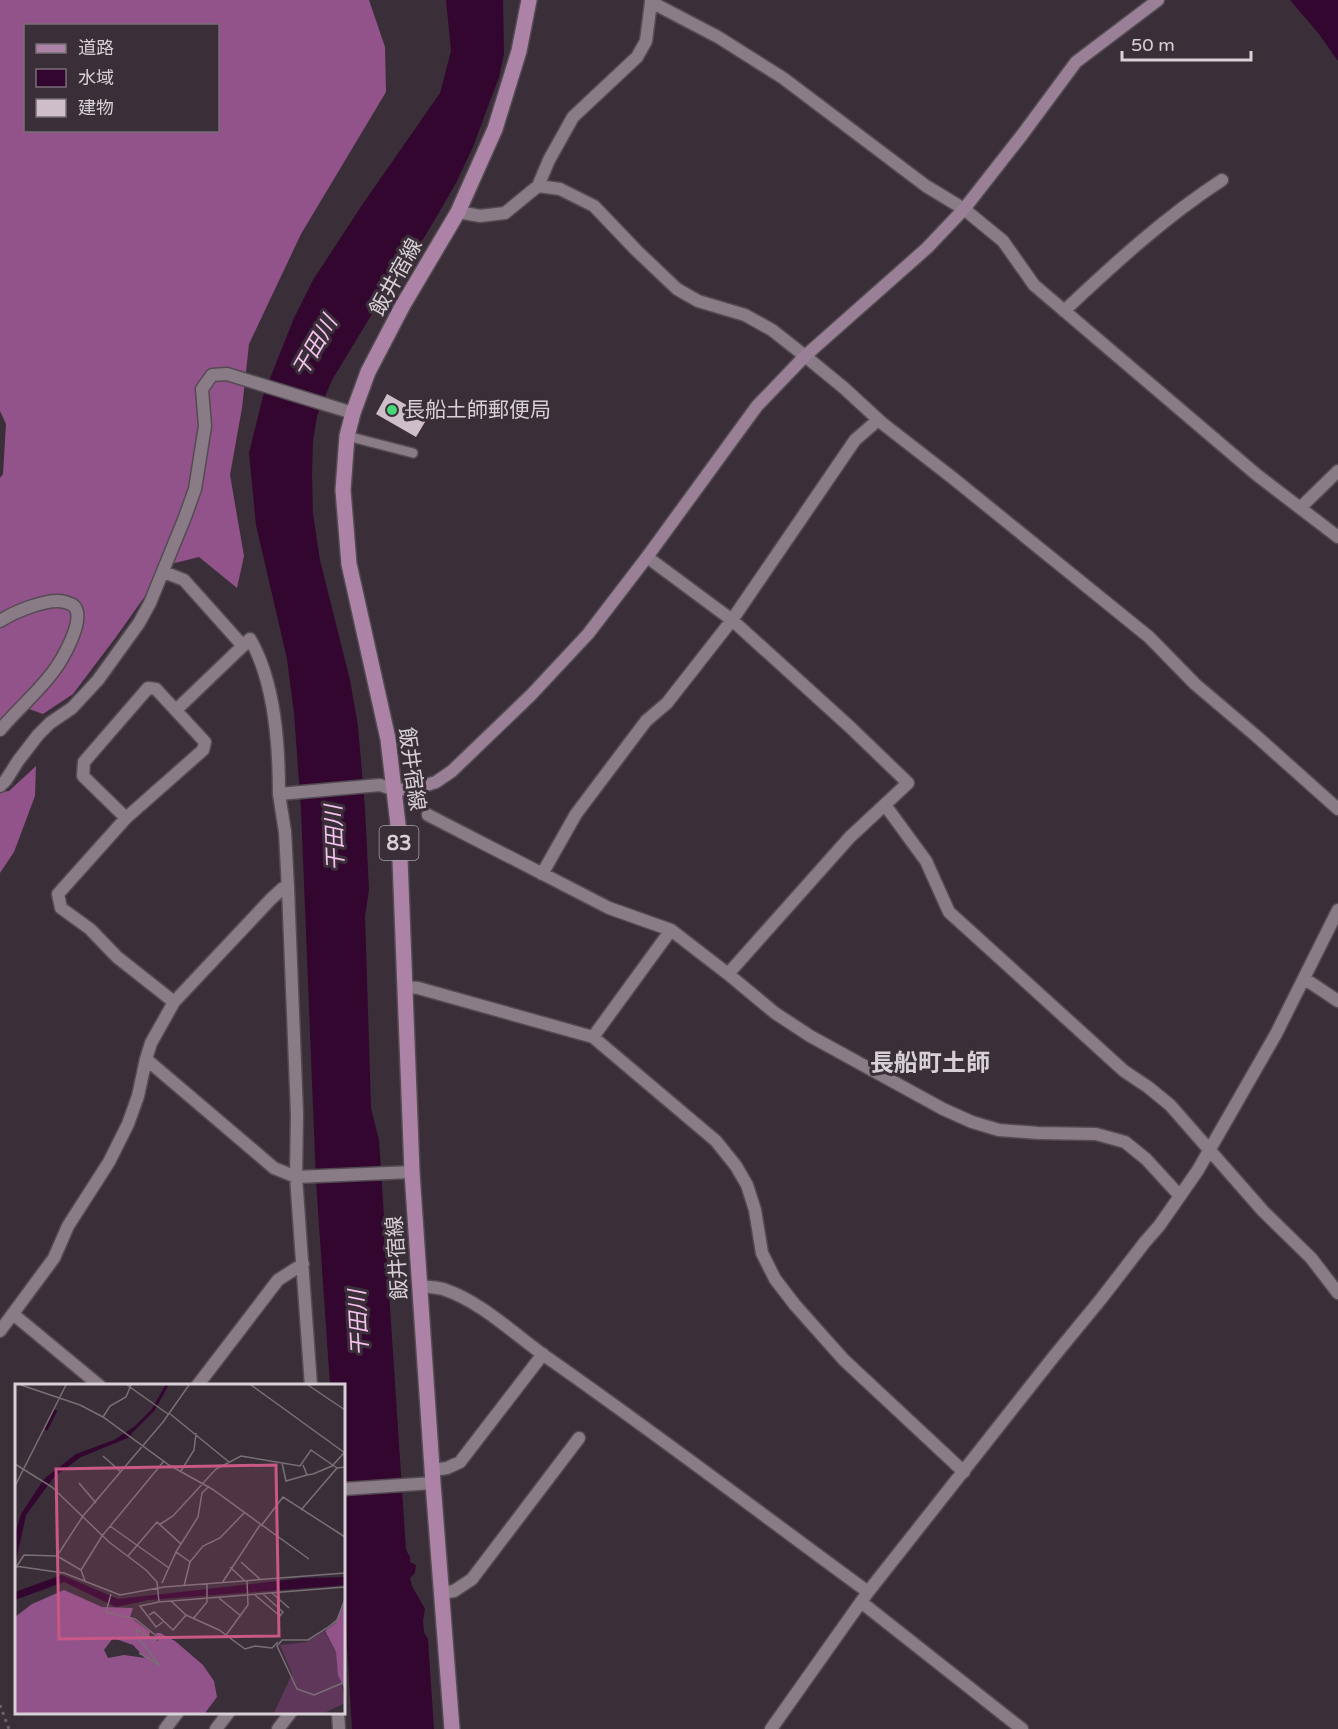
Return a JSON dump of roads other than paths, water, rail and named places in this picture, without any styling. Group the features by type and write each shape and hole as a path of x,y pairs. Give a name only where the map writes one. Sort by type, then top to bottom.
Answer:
{"main road":[{"name":"飯井宿線","path":"452,1729 412,1172 399,833 388,787 388,739 349,564 343,490 348,436 353,413 368,372 403,305 458,212 495,129 519,51 529,0"}],"street":[{"path":"285,793 388,787 414,789 436,782 452,771 531,695 588,634 757,406 805,356 927,248 964,209 1076,62 1158,0"},
{"path":"458,212 480,216 505,213 538,186 549,160 573,117 637,57 646,41 651,1 718,37 783,78 926,186 964,209 1003,241 1034,285 1257,475 1338,537"},
{"path":"1064,311 1193,199 1222,180"},
{"path":"538,186 560,189 594,206 677,290 698,302 745,315 772,330 878,420 1149,638 1195,684 1338,809"},
{"path":"0,786 50,723 72,708 98,681 139,623 150,603 195,489 205,426 202,389 212,375 227,375 353,413"},
{"path":"542,874 576,814 614,762 646,721 667,703 732,620 855,440 878,420"},
{"path":"1300,508 1338,471"},
{"path":"647,557 732,620 908,783 850,837 728,974"},
{"path":"164,572 184,580 243,646"},
{"path":"0,621 34,606 59,600 73,604 77,610 76,625 55,670 0,730"},
{"path":"176,710 250,639 259,654 266,676 285,793 303,1264 311,1384"},
{"path":"126,818 83,776 84,762 148,687 156,689 205,742 203,750 126,818 58,894 61,908 90,929 117,957 174,1002"},
{"path":"885,805 926,861 949,912 1124,1071 1170,1105 1263,1211 1311,1258 1338,1293"},
{"path":"428,815 609,908 671,930 775,1013 810,1036 943,1109 972,1122 999,1130 1096,1134 1125,1142 1146,1159 1180,1196"},
{"path":"0,1331 54,1258 73,1217 109,1162 128,1124 138,1096 151,1043 174,1002 271,899 283,888 288,888"},
{"path":"771,1729 865,1597 1159,1226 1180,1196 1276,1034 1338,910"},
{"path":"593,1037 671,930"},
{"path":"1305,979 1338,1001"},
{"path":"404,987 418,988 593,1037 716,1141 736,1166 747,1185 755,1210 762,1253 775,1279 844,1360 964,1472"},
{"path":"146,1059 274,1168 301,1176 412,1172"},
{"path":"199,1384 278,1280 303,1264"},
{"path":"420,1286 440,1288 455,1293 491,1315 597,1391 865,1597 1022,1729"},
{"path":"13,1314 98,1384"},
{"path":"345,1489 414,1484 460,1462 543,1354"},
{"path":"441,1593 454,1591 472,1579 579,1438"},
{"path":"165,1729 177,1714"},
{"path":"216,1729 228,1714"},
{"path":"279,1729 290,1714"},
{"path":"338,1714 339,1729"}],"lane":[{"path":"348,436 413,453"}],"water":[{"name":"干田川","path":"446,0 503,0 504,54 499,77 473,147 456,183 401,276 378,304 332,380 317,416 313,441 313,514 320,560 350,680 358,726 369,890 365,916 371,1108 379,1140 406,1550 410,1562 416,1565 415,1573 410,1578 412,1586 425,1609 423,1621 424,1632 428,1639 434,1729 352,1729 345,1613 345,1384 330,1384 316,1181 301,809 294,713 287,659 256,525 249,453 263,396 294,318 313,280 440,93 451,51"},
{"path":"1290,0 1338,0 1338,61 1319,34"}],"place":[{"name":"長船土師郵便局","path":"392,410"}],"district":[{"name":"長船町土師","path":"930,1063"}]}
